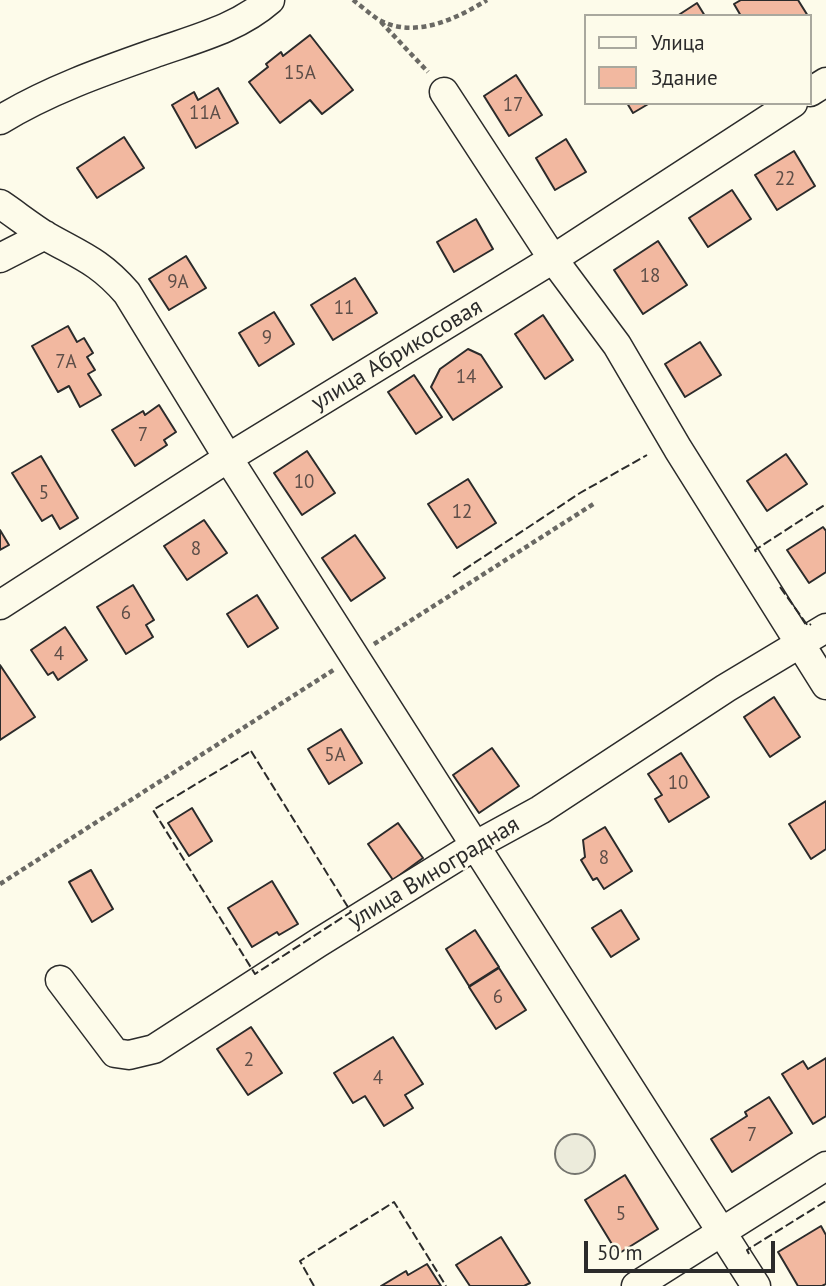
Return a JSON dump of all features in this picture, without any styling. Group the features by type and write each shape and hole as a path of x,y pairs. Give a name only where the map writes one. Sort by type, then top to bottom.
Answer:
{"lane":[{"path":"0,120 88,76 228,27 254,13 270,0"},
{"path":"444,92 554,259 617,345 678,449 826,685"},
{"name":"улица Абрикосовая","path":"0,606 228,458 554,259 790,105"},
{"path":"0,204 45,235 92,260 112,275 127,293 228,458 756,1286"},
{"path":"0,258 45,235"},
{"name":"улица Виноградная","path":"60,980 111,1050 118,1054 143,1053 154,1049 476,845 540,810 726,688 826,628"},
{"path":"636,1286 826,1166"}],"path":[{"path":"353,0 378,19 414,54 444,92"},
{"path":"378,19 394,25 428,26 444,23 487,0"},
{"path":"0,884 595,503"}],"shaded area":[{"path":"575,1134 583,1135 589,1140 594,1146 594,1162 589,1168 583,1173 575,1174 567,1173 561,1168 556,1162 555,1154 556,1146 561,1140 567,1135"}],"building":[{"path":"741,0 798,0 807,14 740,14 734,4"},
{"path":"697,3 704,14 680,14"},
{"path":"310,35 353,90 322,114 310,100 280,123 249,82 281,52 283,56"},
{"path":"516,75 542,115 509,136 484,96"},
{"path":"218,88 238,123 196,148 172,105 194,92 198,100"},
{"path":"628,105 647,105 633,113"},
{"path":"124,137 144,168 97,198 77,168"},
{"path":"566,139 586,172 555,190 536,158"},
{"path":"794,151 815,186 777,210 755,175"},
{"path":"732,190 751,219 708,247 689,218"},
{"path":"476,219 493,249 454,272 437,242"},
{"path":"658,241 687,285 643,314 614,270"},
{"path":"186,256 206,288 169,310 149,279"},
{"path":"355,278 377,313 333,340 311,305"},
{"path":"274,312 294,344 259,366 239,333"},
{"path":"543,315 573,360 545,379 515,334"},
{"path":"68,326 77,342 84,338 93,353 87,357 95,370 88,374 101,395 80,407 69,386 58,392 32,346"},
{"path":"700,342 721,375 685,397 665,364"},
{"path":"468,349 481,355 502,387 453,420 431,387 440,369"},
{"path":"414,375 442,417 416,434 388,392"},
{"path":"159,405 176,432 164,440 167,445 135,466 112,430 143,411 145,415"},
{"path":"307,451 335,493 302,515 274,473"},
{"path":"786,454 807,484 767,511 747,481"},
{"path":"41,456 78,518 60,529 52,515 42,521 12,473"},
{"path":"468,479 496,523 457,548 428,504"},
{"path":"204,520 227,553 187,580 164,546"},
{"path":"823,527 826,531 826,572 809,583 787,550"},
{"path":"0,530 9,545 0,550"},
{"path":"355,535 385,578 351,601 322,558"},
{"path":"133,585 154,620 146,625 153,637 126,654 97,607"},
{"path":"257,595 278,628 248,647 227,614"},
{"path":"65,627 87,660 58,680 53,672 48,675 31,650"},
{"path":"0,665 35,717 0,740"},
{"path":"774,697 800,737 770,757 744,717"},
{"path":"341,729 362,763 329,784 308,749"},
{"path":"492,748 519,786 479,813 453,775"},
{"path":"681,753 709,797 669,822 655,799 662,795 648,774"},
{"path":"826,801 826,849 811,859 789,824"},
{"path":"192,808 212,841 189,856 168,823"},
{"path":"398,823 423,858 393,880 368,844"},
{"path":"605,827 632,871 604,889 597,878 593,880 581,860 585,857 583,840"},
{"path":"91,870 113,909 92,922 69,882"},
{"path":"272,881 298,924 279,935 277,932 252,947 228,908"},
{"path":"621,910 639,939 611,957 592,928"},
{"path":"475,930 499,967 469,986 446,949"},
{"path":"499,968 526,1010 496,1029 469,987"},
{"path":"251,1027 282,1073 248,1095 217,1049"},
{"path":"393,1037 423,1084 405,1095 413,1108 384,1126 365,1096 353,1103 334,1073"},
{"path":"826,1058 826,1116 813,1124 782,1074 803,1061 808,1069"},
{"path":"769,1097 792,1133 732,1172 711,1139 747,1116 745,1112"},
{"path":"625,1175 658,1229 618,1254 585,1200"},
{"path":"821,1226 826,1235 826,1284 798,1286 778,1252"},
{"path":"501,1237 530,1283 524,1286 470,1286 456,1265"},
{"path":"427,1264 441,1286 381,1286 406,1271 408,1275"}],"fence":[{"path":"453,577 580,493 647,455"},
{"path":"756,552 755,550 826,504"},
{"path":"780,587 808,626 811,624"},
{"path":"251,751 351,912 255,974 153,810 251,751"},
{"path":"749,1254 747,1250 826,1201"},
{"path":"314,1286 300,1261 394,1202 446,1286"}]}
